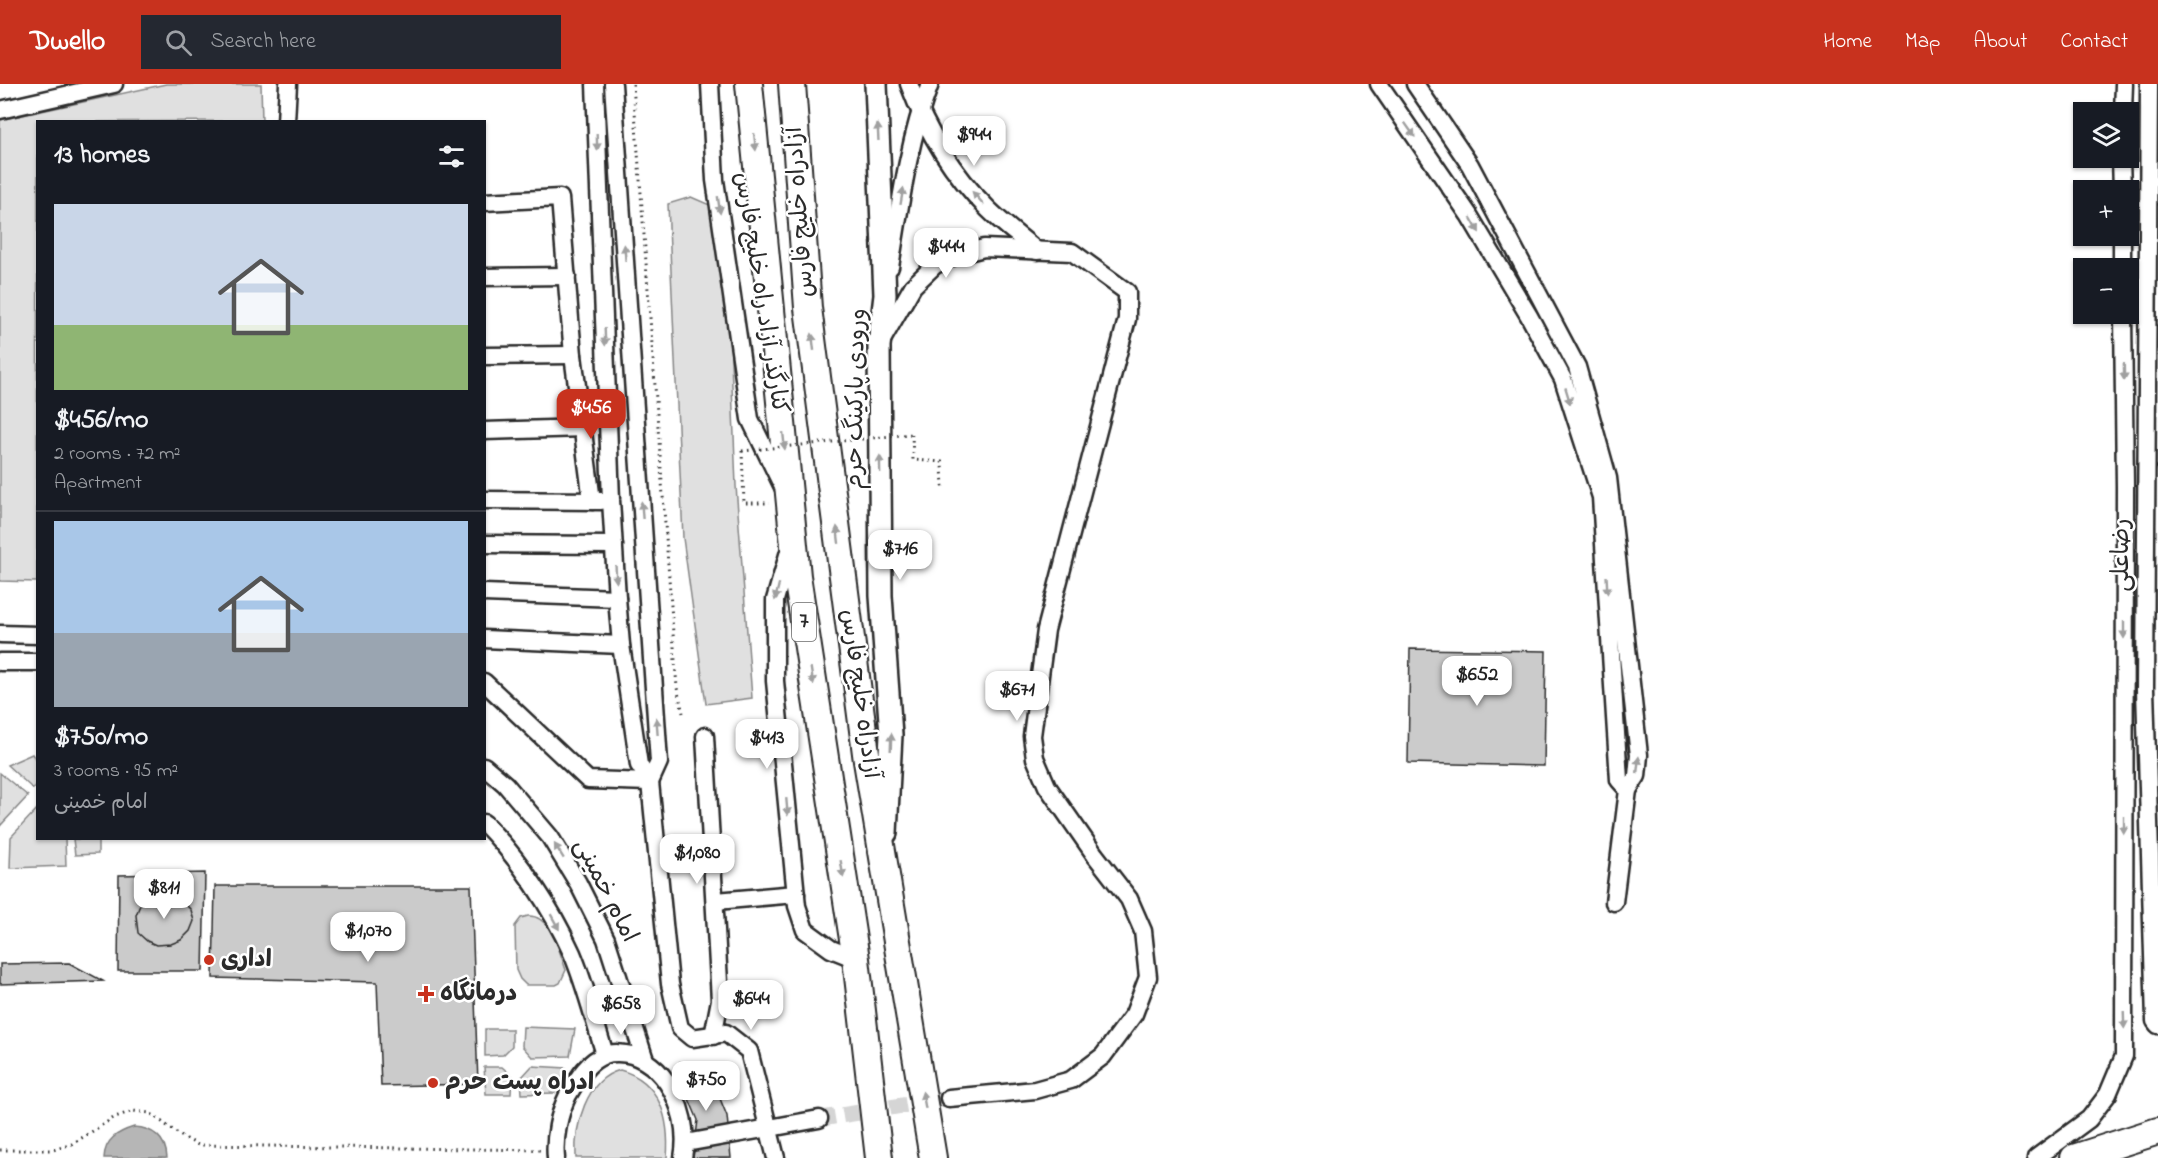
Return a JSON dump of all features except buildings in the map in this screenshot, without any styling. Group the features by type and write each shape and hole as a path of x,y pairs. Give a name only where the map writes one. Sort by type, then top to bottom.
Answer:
{"highway":[{"name":"آزادراه خلیج فارس","path":"749,84 797,576 856,960 879,1158"},
{"name":"آزادراه خلیج فارس","path":"792,84 808,309 867,761 933,1158"},
{"path":"2074,1158 2158,1131"}],"main road":[{"path":"876,84 885,295"},
{"name":"ورودی پارکینگ حرم","path":"884,864 891,735 881,596 879,346 885,295"}],"street":[{"path":"0,111 114,84"},
{"path":"286,120 288,84"},
{"path":"595,84 611,500 617,598 621,645 639,765 650,782 670,984 680,1028 692,1038 726,1033 749,1051 776,1158"},
{"path":"614,84 659,762 650,782"},
{"name":"کنارگذر آزاد راه خلیج فارس","path":"710,84 715,180 750,418 790,503"},
{"path":"909,84 919,112 962,180 988,209 1037,251"},
{"path":"885,295 904,180 919,112 930,84"},
{"path":"1379,84 1469,215 1529,315 1563,379 1601,497 1619,780 1628,790"},
{"path":"1415,84 1470,165 1577,367 1608,478 1639,756 1637,776 1628,790 1614,902"},
{"path":"2123,102 2124,84"},
{"name":"رضاعلی","path":"2149,84 2145,689 2155,1021 2158,1025"},
{"path":"486,202 560,198 573,355 584,428 591,501"},
{"path":"879,346 913,286 935,265 956,255 984,248 1072,252 1127,292 1127,319 1046,630 1032,736 1035,758 1047,786 1129,899 1143,931 1148,976 1134,1014 1103,1056 1071,1080 1035,1090 949,1098"},
{"path":"486,277 567,276"},
{"name":"رضاعلی","path":"2036,1158 2089,1119 2108,1094 2124,1056 2123,324"},
{"path":"486,356 573,355"},
{"path":"486,431 584,428"},
{"path":"486,500 611,500"},
{"path":"793,536 775,600 775,681 796,894 804,930 831,949 856,960"},
{"path":"486,544 614,545"},
{"path":"486,592 617,598"},
{"path":"0,634 36,635"},
{"path":"486,639 621,645"},
{"path":"0,663 36,662"},
{"path":"486,684 588,780 650,782"},
{"path":"705,736 720,1000 713,1036"},
{"name":"امام خمینی","path":"486,768 505,784 550,837 578,883 606,939 645,1060"},
{"path":"486,825 538,892 556,923 572,954 605,1054"},
{"path":"716,900 796,894"},
{"path":"556,1154 562,1110 567,1098 580,1075 592,1062 605,1054 625,1053 645,1060 665,1078 677,1101 684,1150 768,1127 819,1119"}],"path":[{"path":"633,84 677,688 683,713"},
{"path":"790,503 744,503 742,452 912,434 913,460 942,462 943,490"},
{"path":"0,1150 53,1150 72,1144 115,1117 133,1111 150,1113 181,1136 198,1145 556,1154"}],"shaded area":[{"path":"166,84 261,84 262,120 36,120 36,582 0,581 0,120"},
{"path":"691,197 712,206 728,285 736,486 752,698 706,704 683,538 668,204"},
{"path":"32,754 36,760 36,785 33,789 7,765"},
{"path":"0,773 28,796 0,826"},
{"path":"36,810 36,840 65,840 66,866 10,868 11,837"},
{"path":"73,840 98,840 98,854 75,855"},
{"path":"528,916 543,921 557,945 566,970 560,983 556,985 526,985 516,970 515,926 521,918"},
{"path":"523,1027 575,1029 570,1056 532,1057 522,1046"},
{"path":"485,1029 512,1029 512,1046 503,1055 485,1056"},
{"path":"532,1066 566,1068 555,1093 522,1094 521,1078"},
{"path":"484,1067 502,1067 512,1076 511,1094 486,1094"},
{"path":"620,1070 634,1075 645,1083 660,1104 667,1130 667,1158 576,1158 577,1132 584,1105 598,1083 608,1075"},
{"path":"134,1127 147,1129 157,1135 164,1145 167,1158 104,1158 107,1146 113,1137"}],"tunnel":[{"path":"819,1119 949,1098"}],"place":[{"name":"اداری","path":"209,960"},
{"name":"درمانگاه","path":"426,994"},
{"name":"ادراه پست حرم","path":"433,1083"}]}
